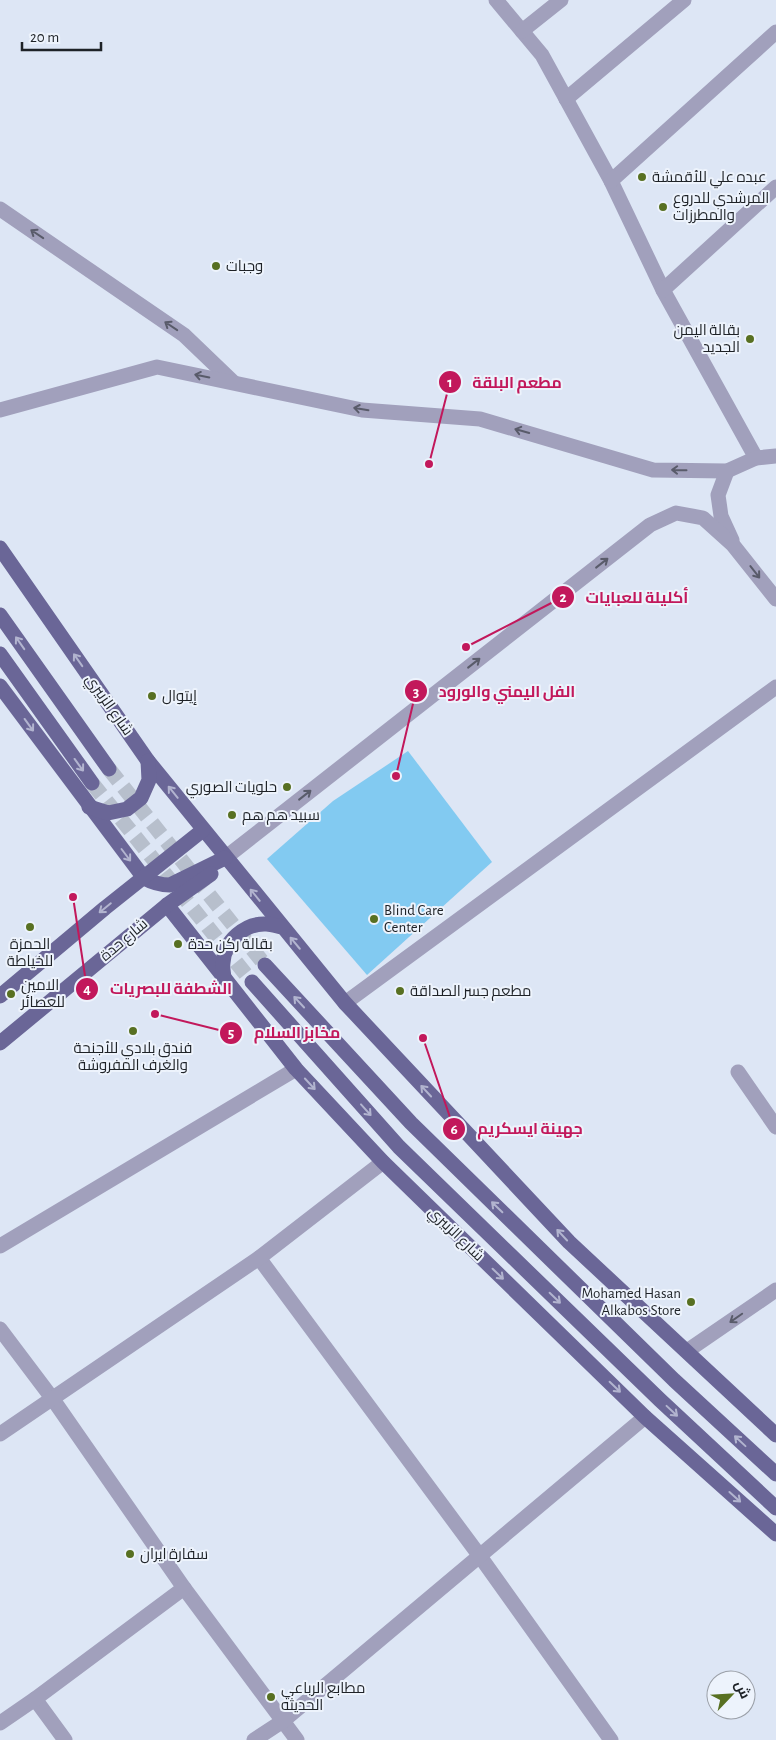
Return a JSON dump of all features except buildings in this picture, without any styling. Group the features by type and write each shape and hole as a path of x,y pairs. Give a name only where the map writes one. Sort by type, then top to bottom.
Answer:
{"main road":[{"name":"شارع الزبيري","path":"0,548 148,761 282,928 345,1003 569,1242 776,1435"},
{"path":"0,614 109,769"},
{"path":"0,654 92,783"},
{"path":"0,686 144,878 152,883 170,885 227,860"},
{"path":"90,807 108,813 127,809 142,798 149,780 148,761"},
{"path":"0,996 203,830"},
{"name":"شارع حدة","path":"0,1043 166,905 227,860"},
{"name":"شارع الزبيري","path":"166,905 296,1069 383,1162 645,1417 776,1534"},
{"path":"224,979 223,962 227,947 237,934 251,927 266,924 282,928"},
{"path":"265,965 411,1123 674,1380 775,1472"},
{"name":"شارع الزبيري","path":"252,982 399,1147 660,1400 776,1508"},
{"path":"751,1511 762,1496"}],"street":[{"path":"496,0 542,55 611,181 662,290 756,458"},
{"path":"522,31 561,0"},
{"path":"566,99 684,0"},
{"path":"611,181 776,32"},
{"path":"662,290 776,187"},
{"path":"0,209 184,334 233,382"},
{"path":"0,410 157,367 362,410 480,419 653,470 727,471 756,458 776,456"},
{"path":"727,471 718,495 721,516 733,544"},
{"path":"227,860 650,525 676,513 703,518 733,544 776,600"},
{"path":"345,1003 776,687"},
{"path":"0,1246 296,1069"},
{"path":"738,1072 776,1127"},
{"path":"0,1434 259,1258 383,1162"},
{"path":"259,1258 479,1555 611,1740"},
{"path":"687,1351 776,1290"},
{"path":"0,1329 52,1398 184,1588 297,1740"},
{"path":"254,1740 283,1721 645,1417"},
{"path":"0,1722 35,1699 184,1588"},
{"path":"35,1699 65,1740"}],"tunnel":[{"path":"109,769 265,965"},
{"path":"92,783 252,982"}],"place":[{"name":"عبده علي للأقمشة","path":"642,177"},
{"name":"المرشدي للدروع والمطرزات","path":"663,207"},
{"name":"وجبات","path":"216,266"},
{"name":"بقالة اليمن الجديد","path":"750,339"},
{"name":"مطعم البلقة","path":"429,464"},
{"name":"أكليلة للعبايات","path":"466,647"},
{"name":"إيتوال","path":"152,696"},
{"name":"الفل اليمني والورود","path":"396,776"},
{"name":"حلويات الصوري","path":"287,787"},
{"name":"سبيد هم هم","path":"232,815"},
{"name":"الشطفة للبصريات","path":"73,897"},
{"name":"Blind Care Center","path":"374,919"},
{"name":"الحمزة للخياطة","path":"30,927"},
{"name":"بقالة ركن حدة","path":"178,944"},
{"name":"مطعم جسر الصداقة","path":"400,991"},
{"name":"الامين للعصائر","path":"11,994"},
{"name":"مخابز السلام","path":"155,1014"},
{"name":"فندق بلادي للأجنحة والغرف المفروشة","path":"133,1031"},
{"name":"جهينة ايسكريم","path":"423,1038"},
{"name":"Mohamed Hasan Alkabos Store","path":"691,1302"},
{"name":"سفارة ايران","path":"130,1554"},
{"name":"مطابع الرباعي الحديثه","path":"271,1697"}]}
